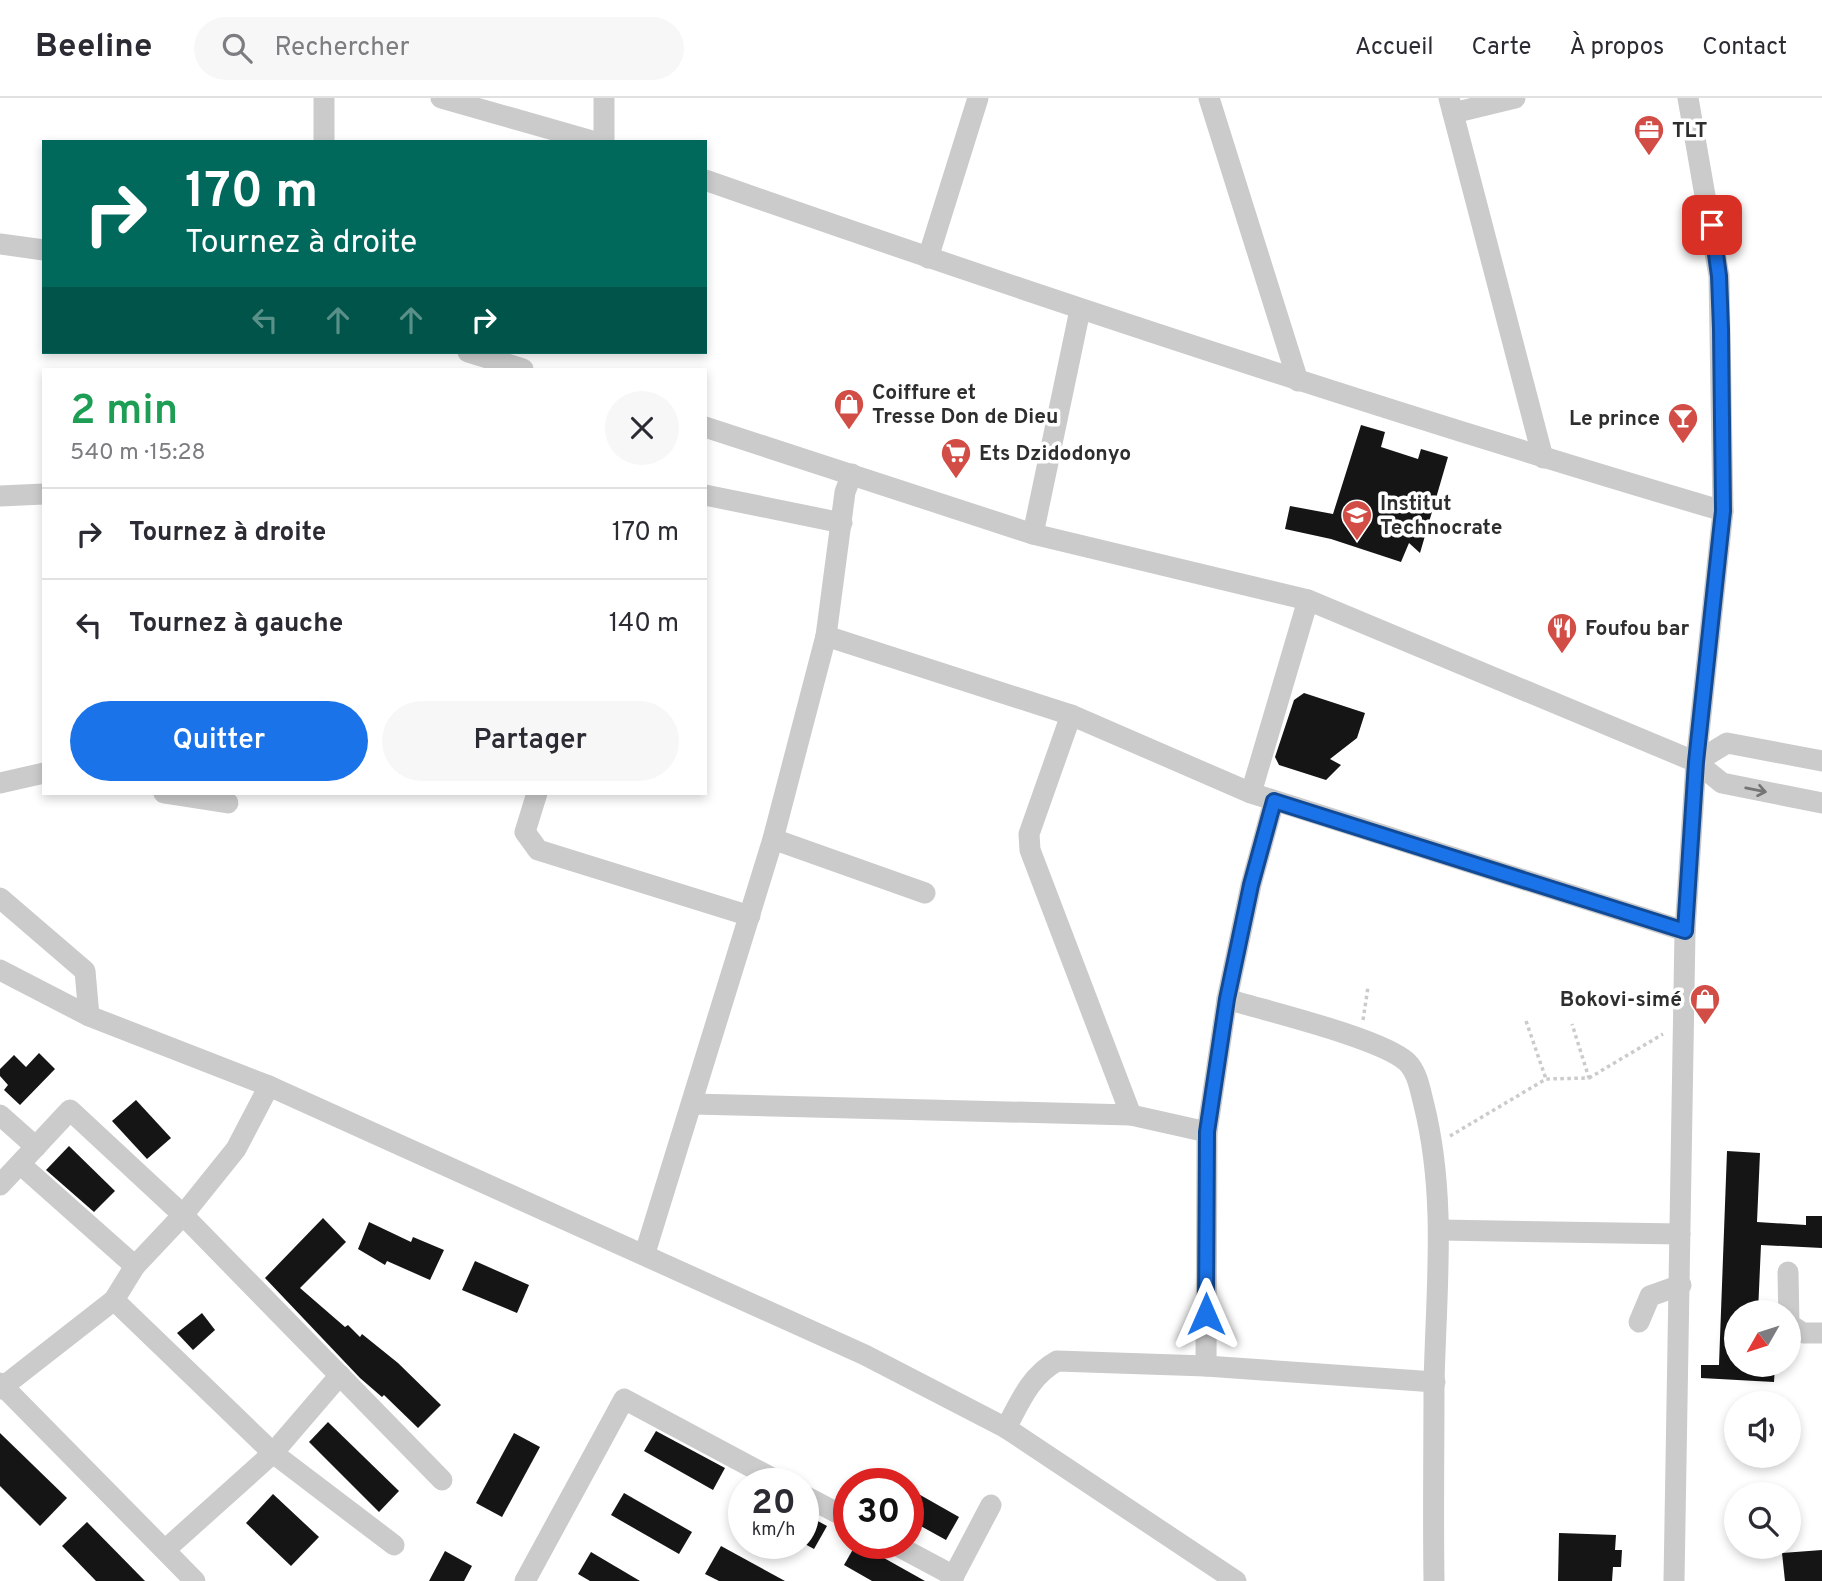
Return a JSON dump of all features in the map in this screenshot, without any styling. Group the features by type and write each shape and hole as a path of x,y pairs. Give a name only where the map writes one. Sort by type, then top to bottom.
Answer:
{"street":[{"path":"324,98 324,140"},
{"path":"441,98 589,140"},
{"path":"604,98 604,140"},
{"path":"928,258 978,98"},
{"path":"1209,98 1298,381"},
{"path":"1515,98 1451,105 1543,458"},
{"path":"1674,1581 1685,931 1696,762 1723,511 1719,276 1688,98"},
{"path":"707,181 1080,310 1298,381 1723,511"},
{"path":"0,244 42,250"},
{"path":"1033,534 1080,310"},
{"path":"474,354 520,368"},
{"path":"707,428 1033,534 1308,600 1696,762 1722,783 1822,803"},
{"path":"645,1253 773,839 826,636 845,492 852,474"},
{"path":"0,496 42,494"},
{"path":"707,495 842,523"},
{"path":"1251,793 1308,600"},
{"path":"826,636 1071,715 1274,801 1685,931"},
{"path":"1071,715 1028,841 1131,1115"},
{"path":"1696,762 1727,743 1822,761"},
{"path":"0,783 42,773"},
{"path":"177,795 228,803"},
{"path":"536,795 525,832 538,850 750,916"},
{"path":"1206,1366 1207,1132 1227,999 1251,885 1274,801"},
{"path":"773,839 925,892"},
{"path":"0,898 85,971 89,1016"},
{"path":"0,970 89,1016 269,1086 645,1253 865,1355 1006,1428 1236,1581"},
{"path":"1227,999 1356,1038 1396,1054 1408,1063 1417,1078 1434,1145 1440,1230 1434,1382 1434,1581"},
{"path":"195,1581 1,1386 114,1300 135,1266 183,1214 236,1149 269,1086"},
{"path":"692,1104 1131,1115 1207,1132"},
{"path":"0,1185 69,1110 183,1214 442,1480"},
{"path":"0,1115 36,1147"},
{"path":"20,1164 135,1266"},
{"path":"1440,1230 1680,1234"},
{"path":"1788,1272 1789,1324 1803,1333 1822,1333"},
{"path":"1639,1322 1650,1296 1681,1285"},
{"path":"114,1300 272,1453 394,1545"},
{"path":"1006,1428 1031,1382 1043,1369 1057,1362 1206,1366 1434,1382"},
{"path":"165,1550 272,1453 340,1375"},
{"path":"525,1581 624,1399 753,1468"},
{"path":"920,1559 952,1578 991,1505"}],"path":[{"path":"1356,1038 1365,1015 1368,987"},
{"path":"1434,1145 1546,1079 1589,1078 1651,1044 1684,1017"},
{"path":"1526,1021 1546,1079"},
{"path":"1573,1024 1589,1078"}],"building":[{"path":"1361,425 1385,432 1381,447 1418,459 1421,449 1448,457 1420,553 1409,543 1401,562 1331,539 1285,529 1290,506 1333,514"},
{"path":"1304,693 1365,713 1357,738 1330,759 1341,765 1326,780 1279,765 1275,757 1294,700"},
{"path":"39,1053 55,1069 20,1105 4,1090 8,1085 0,1076 0,1069 14,1055 26,1067"},
{"path":"136,1100 171,1138 147,1159 112,1121"},
{"path":"69,1146 115,1191 94,1212 46,1170"},
{"path":"1727,1151 1760,1153 1757,1222 1806,1225 1806,1216 1822,1216 1822,1248 1761,1245 1759,1300 1724,1300 1724,1377 1774,1377 1774,1382 1701,1378 1701,1365 1719,1365"},
{"path":"323,1218 346,1242 300,1288 345,1327 348,1325 360,1337 362,1334 398,1363 441,1405 418,1428 384,1395 382,1397 360,1378 265,1278"},
{"path":"369,1222 411,1242 413,1237 444,1250 430,1280 387,1261 385,1265 358,1249"},
{"path":"475,1261 529,1285 517,1313 462,1290"},
{"path":"202,1313 215,1330 193,1350 177,1333"},
{"path":"328,1422 399,1491 379,1512 309,1442"},
{"path":"656,1431 725,1468 713,1490 644,1451"},
{"path":"0,1433 67,1498 40,1526 0,1486"},
{"path":"514,1433 540,1447 502,1517 476,1503"},
{"path":"624,1493 692,1532 679,1554 611,1515"},
{"path":"273,1494 319,1537 291,1566 246,1523"},
{"path":"924,1497 959,1517 946,1540 924,1528"},
{"path":"87,1522 145,1581 96,1581 62,1546"},
{"path":"819,1522 827,1526 819,1540"},
{"path":"1559,1533 1616,1535 1615,1550 1622,1550 1621,1567 1613,1567 1612,1581 1558,1581"},
{"path":"721,1546 728,1550 728,1559 745,1559 785,1581 719,1581 705,1574"},
{"path":"1822,1550 1822,1581 1785,1581 1783,1559 1801,1559 1801,1552"},
{"path":"445,1551 472,1566 464,1581 429,1581"},
{"path":"591,1552 640,1581 590,1581 578,1574"},
{"path":"847,1559 886,1559 925,1581 872,1581 844,1565"}],"place":[{"name":"TLT","path":"1649,157"},
{"name":"Coiffure et Tresse Don de Dieu","path":"849,431"},
{"name":"Le prince","path":"1683,445"},
{"name":"Ets Dzidodonyo","path":"956,480"},
{"name":"Institut Technocrate","path":"1357,542"},
{"name":"Foufou bar","path":"1562,655"},
{"name":"Bokovi-simé","path":"1705,1026"}],"route":[{"path":"1206,1314 1207,1132 1227,999 1251,885 1274,801 1685,931 1696,762 1723,511 1719,276 1712,225"}]}
